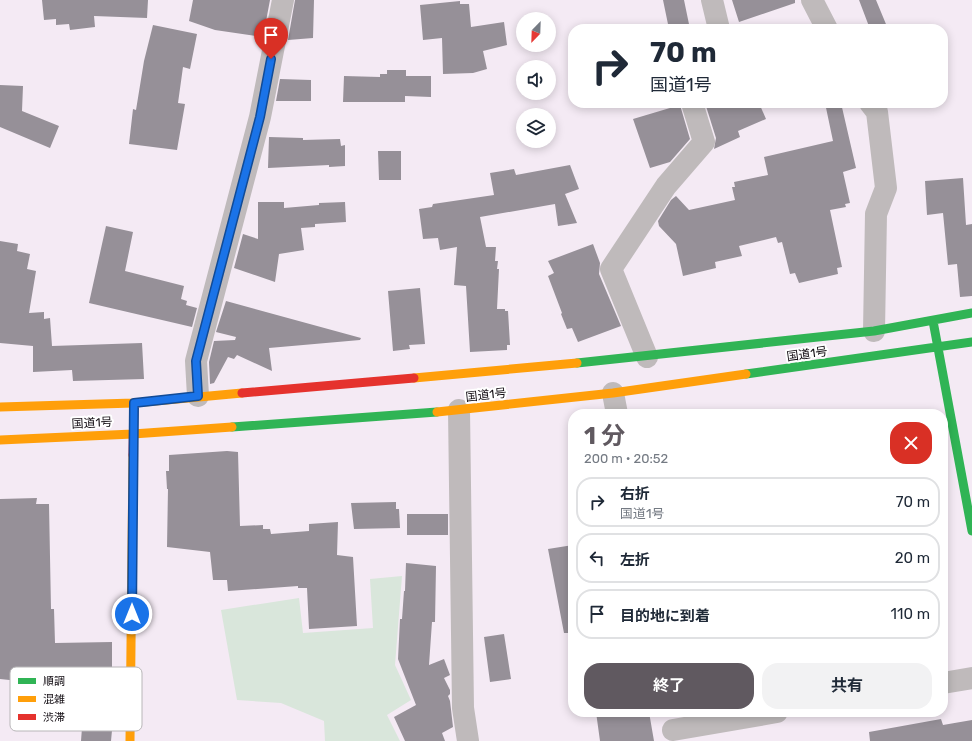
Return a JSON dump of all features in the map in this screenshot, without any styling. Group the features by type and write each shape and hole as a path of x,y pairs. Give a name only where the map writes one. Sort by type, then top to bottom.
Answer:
{"main road":[{"name":"国道1号","path":"0,407 134,403 198,396 647,357 874,331 972,313"},
{"path":"933,321 972,531"},
{"name":"国道1号","path":"0,440 133,434 459,410 615,404 972,342"},
{"path":"131,667 134,403"},
{"path":"130,731 130,741"}],"street":[{"path":"198,396 196,361 260,117 283,0"},
{"path":"712,0 718,24"},
{"path":"812,0 824,24"},
{"path":"647,357 611,269 666,186 704,142 694,108"},
{"path":"874,108 877,112 886,188 876,214 874,331"},
{"path":"459,410 463,708 468,741"},
{"path":"948,682 972,678"},
{"path":"672,728 744,717"}],"shaded area":[{"path":"402,576 395,665 411,700 387,715 400,741 325,741 324,721 281,703 237,700 221,610 299,598 303,633 373,628 370,579"}],"building":[{"path":"42,0 148,0 147,18 94,16 95,27 70,30 69,24 56,25 56,19 44,20"},
{"path":"193,0 270,0 263,37 215,30 189,21"},
{"path":"295,0 314,0 313,38 288,40"},
{"path":"663,0 684,0 689,24 668,24"},
{"path":"732,0 795,0 795,3 739,22"},
{"path":"859,0 876,0 886,24 868,24"},
{"path":"460,1 460,4 469,4 471,27 504,22 507,45 483,51 487,69 473,73 443,74 442,38 423,40 420,5"},
{"path":"153,25 197,34 190,69 183,67 178,103 185,104 177,150 129,144 133,109 136,110 144,61"},
{"path":"387,70 406,70 406,76 431,76 431,97 405,96 405,102 343,102 344,76 380,77 380,74 387,74"},
{"path":"280,79 311,80 311,101 276,101"},
{"path":"0,85 23,86 22,111 59,126 50,148 0,127"},
{"path":"670,108 681,108 690,139 670,162 650,168 633,119"},
{"path":"707,108 761,108 766,119 738,131 740,137 714,149 716,138"},
{"path":"826,108 842,108 856,168 843,172 850,203 845,204 846,207 830,210 842,267 837,268 838,274 799,283 795,273 790,274 782,242 778,243 776,237 739,246 742,256 715,262 716,268 683,276 676,244 659,226 658,221 671,200 676,196 689,210 735,200 732,187 735,187 734,182 768,175 764,157 833,141"},
{"path":"269,137 303,138 303,140 340,139 341,146 345,145 345,166 329,167 329,165 268,168"},
{"path":"378,151 401,151 401,180 379,180"},
{"path":"570,165 579,189 565,194 577,223 558,226 555,204 480,217 486,247 496,247 495,261 498,261 497,269 499,269 497,309 505,309 505,311 508,311 510,345 507,345 507,350 470,352 466,286 454,285 457,247 440,250 438,238 423,239 419,209 432,207 433,204 494,195 490,173 514,169 516,175"},
{"path":"963,178 966,225 972,224 972,296 960,297 957,264 948,265 943,213 927,215 925,181"},
{"path":"258,202 284,202 284,208 319,205 319,203 345,202 346,222 315,224 315,227 301,228 304,250 279,254 275,282 234,268 243,234 258,239"},
{"path":"106,226 133,232 125,271 184,286 181,299 187,301 186,305 197,308 192,327 89,303"},
{"path":"0,241 18,244 17,251 30,254 27,269 36,271 29,313 44,312 44,319 50,318 52,346 142,343 144,379 73,381 72,370 33,372 33,346 0,343"},
{"path":"593,244 600,263 599,274 621,326 578,342 572,328 567,329 561,314 562,313 548,276 554,273 548,261"},
{"path":"420,288 425,344 409,345 410,349 393,351 388,291"},
{"path":"226,301 361,338 360,340 269,348 272,371 237,355 234,359 228,357 214,383 210,384 209,362 214,341 235,340 236,337 216,332"},
{"path":"227,451 238,452 240,526 263,525 263,529 270,529 271,534 309,531 309,524 338,522 337,555 353,557 357,626 309,629 307,588 298,588 298,586 228,591 227,580 213,580 210,552 167,547 168,489 166,471 169,471 169,455"},
{"path":"37,498 36,504 49,504 51,609 54,609 55,643 112,642 112,667 10,667 10,680 0,679 0,499"},
{"path":"396,502 396,509 399,509 400,528 354,529 351,503"},
{"path":"407,514 448,514 448,535 407,535"},
{"path":"568,546 568,633 564,633 548,549"},
{"path":"406,563 436,566 435,622 432,622 429,665 444,659 450,675 444,678 450,690 450,694 448,696 453,727 442,733 445,741 405,741 394,717 416,705 398,659 400,619 402,619 405,591"},
{"path":"504,634 511,679 490,682 484,637"},
{"path":"597,717 650,717 654,741 600,741"},
{"path":"941,719 943,725 972,720 972,741 870,741 869,732"},
{"path":"82,731 112,731 111,741 81,741"}],"traffic: fast":[{"path":"577,363 874,331 972,313"},
{"path":"933,321 972,531"},
{"path":"746,374 972,342"},
{"path":"232,427 437,412"}],"traffic: slow":[{"path":"414,378 577,363"},
{"path":"437,412 613,393 746,374"},
{"path":"0,407 134,403 242,393"},
{"path":"0,440 133,434 232,427"},
{"path":"131,667 133,455"},
{"path":"130,731 130,741"}],"traffic: jam":[{"path":"242,393 414,378"},
{"path":"133,455 134,403"}],"route":[{"path":"132,614 134,403 198,396 196,361 260,117 271,59"}]}
